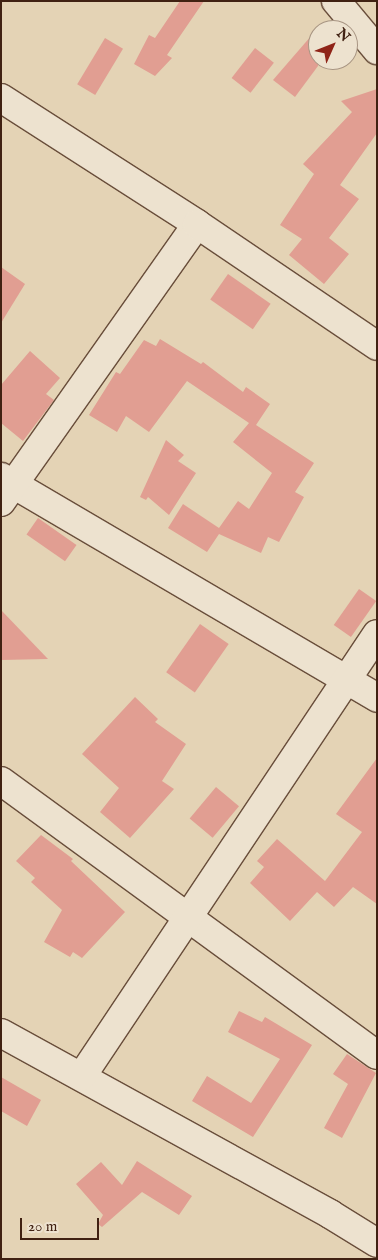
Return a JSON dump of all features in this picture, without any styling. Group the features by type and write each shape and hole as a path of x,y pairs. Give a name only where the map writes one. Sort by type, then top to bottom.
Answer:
{"street":[{"path":"336,1 377,50"},
{"path":"1,98 198,224 377,346"},
{"path":"198,224 5,488 377,698"},
{"path":"82,1076 188,918 343,679 377,634"},
{"path":"1,781 377,1055"},
{"path":"1,1033 82,1076 377,1243"}],"building":[{"path":"180,1 204,1 167,55 172,58 155,76 134,64 149,35 155,38"},
{"path":"105,38 123,49 95,95 77,84"},
{"path":"308,40 308,70 315,70 295,97 273,80"},
{"path":"255,48 274,63 251,93 232,78"},
{"path":"377,89 377,133 340,185 359,199 329,238 349,254 324,284 289,255 302,239 280,225 314,174 303,164 352,112 341,101"},
{"path":"1,267 25,284 1,323"},
{"path":"228,274 271,304 253,329 210,299"},
{"path":"160,339 201,364 203,362 243,392 246,387 270,404 256,425 314,463 295,492 304,497 279,542 268,537 261,553 219,534 207,552 168,528 183,504 219,528 238,501 249,509 272,473 233,442 249,423 187,381 149,432 126,416 117,432 89,415 116,372 120,374 144,340 156,346"},
{"path":"30,351 60,378 46,394 54,400 23,441 1,423 1,385"},
{"path":"166,440 184,455 178,461 196,473 169,515 148,497 146,500 140,497"},
{"path":"38,518 77,545 65,561 27,534"},
{"path":"359,589 376,601 351,637 334,625"},
{"path":"1,610 48,659 1,660"},
{"path":"200,624 229,644 195,692 166,672"},
{"path":"135,697 158,719 155,722 186,744 162,781 174,789 130,838 100,812 119,788 82,754"},
{"path":"377,758 377,904 353,887 334,907 317,892 290,921 250,883 264,867 257,861 277,839 325,881 362,832 336,814"},
{"path":"216,787 239,806 213,838 190,818"},
{"path":"41,835 73,859 71,861 125,912 82,958 73,952 70,957 44,942 62,910 31,882 35,878 16,861"},
{"path":"239,1011 262,1022 265,1017 312,1045 253,1137 192,1101 207,1076 251,1103 280,1059 228,1032"},
{"path":"347,1054 376,1073 342,1138 324,1128 348,1084 333,1074"},
{"path":"1,1077 41,1100 27,1126 1,1111"},
{"path":"137,1161 192,1196 179,1215 142,1192 102,1227 98,1224 103,1215 76,1184 101,1162 122,1185"}]}
